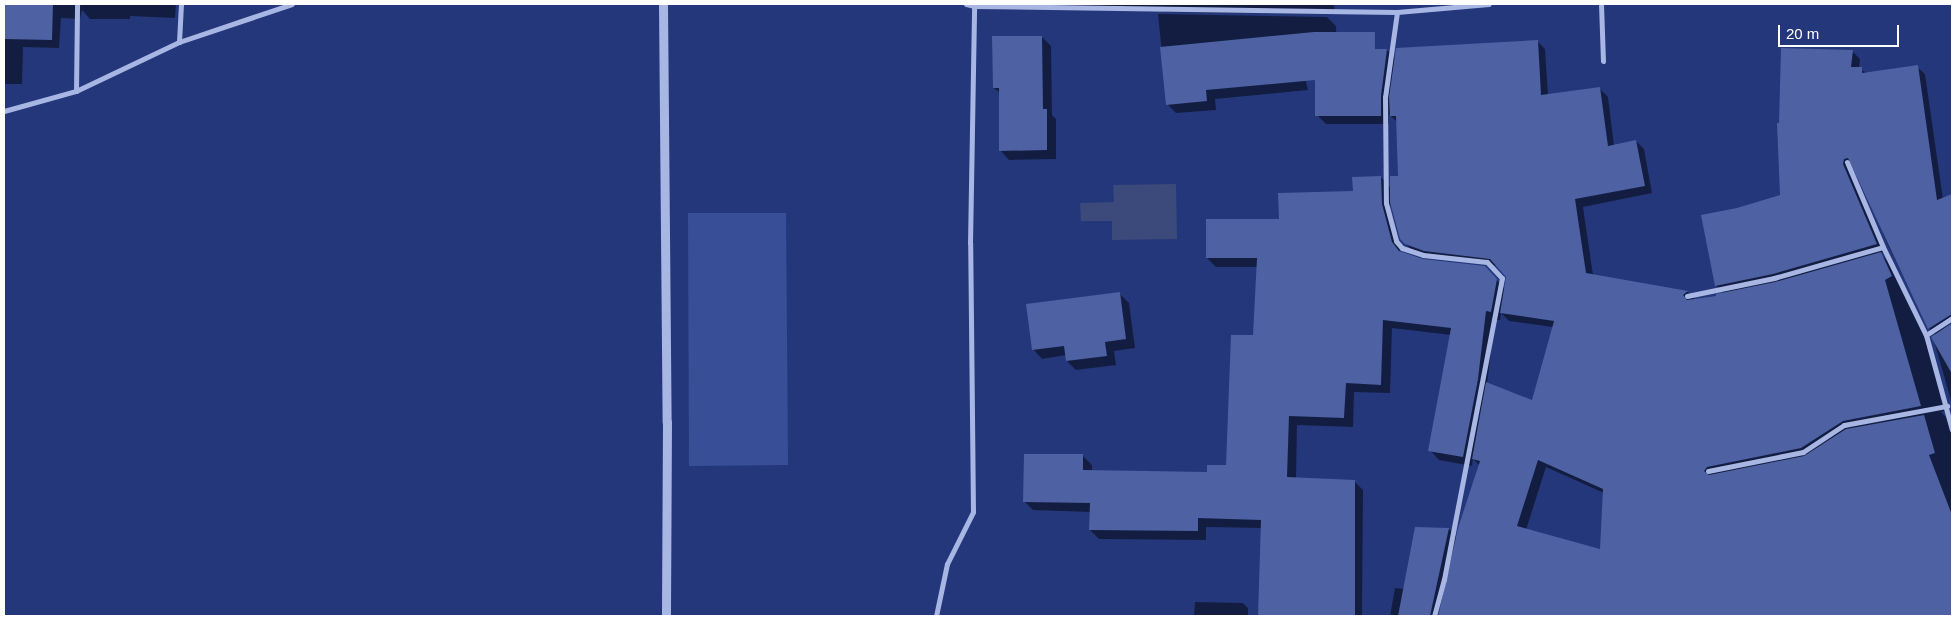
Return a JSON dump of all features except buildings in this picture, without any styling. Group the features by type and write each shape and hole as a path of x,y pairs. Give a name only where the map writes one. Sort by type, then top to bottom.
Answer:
{"street":[{"path":"76,91 77,4"},
{"path":"179,42 181,4"},
{"path":"4,112 76,91 179,42 292,4"},
{"path":"663,4 667,422 666,616"},
{"path":"966,4 1397,12 1489,4"},
{"path":"1600,4 1603,61"},
{"path":"936,616 947,564 973,512 970,243 975,5"},
{"path":"1397,12 1385,97 1386,203 1396,241 1402,248 1436,258 1487,262 1502,278 1444,579 1434,616"},
{"path":"1847,162 1883,247 1926,335 1947,406 1952,430"},
{"path":"1687,296 1774,278 1883,247"},
{"path":"1926,335 1952,318"},
{"path":"1708,471 1803,452 1844,425 1947,406"}],"shaded area":[{"path":"1176,184 1177,239 1112,240 1112,221 1081,221 1080,203 1114,202 1113,185"},
{"path":"688,213 786,213 788,465 689,466"}]}
